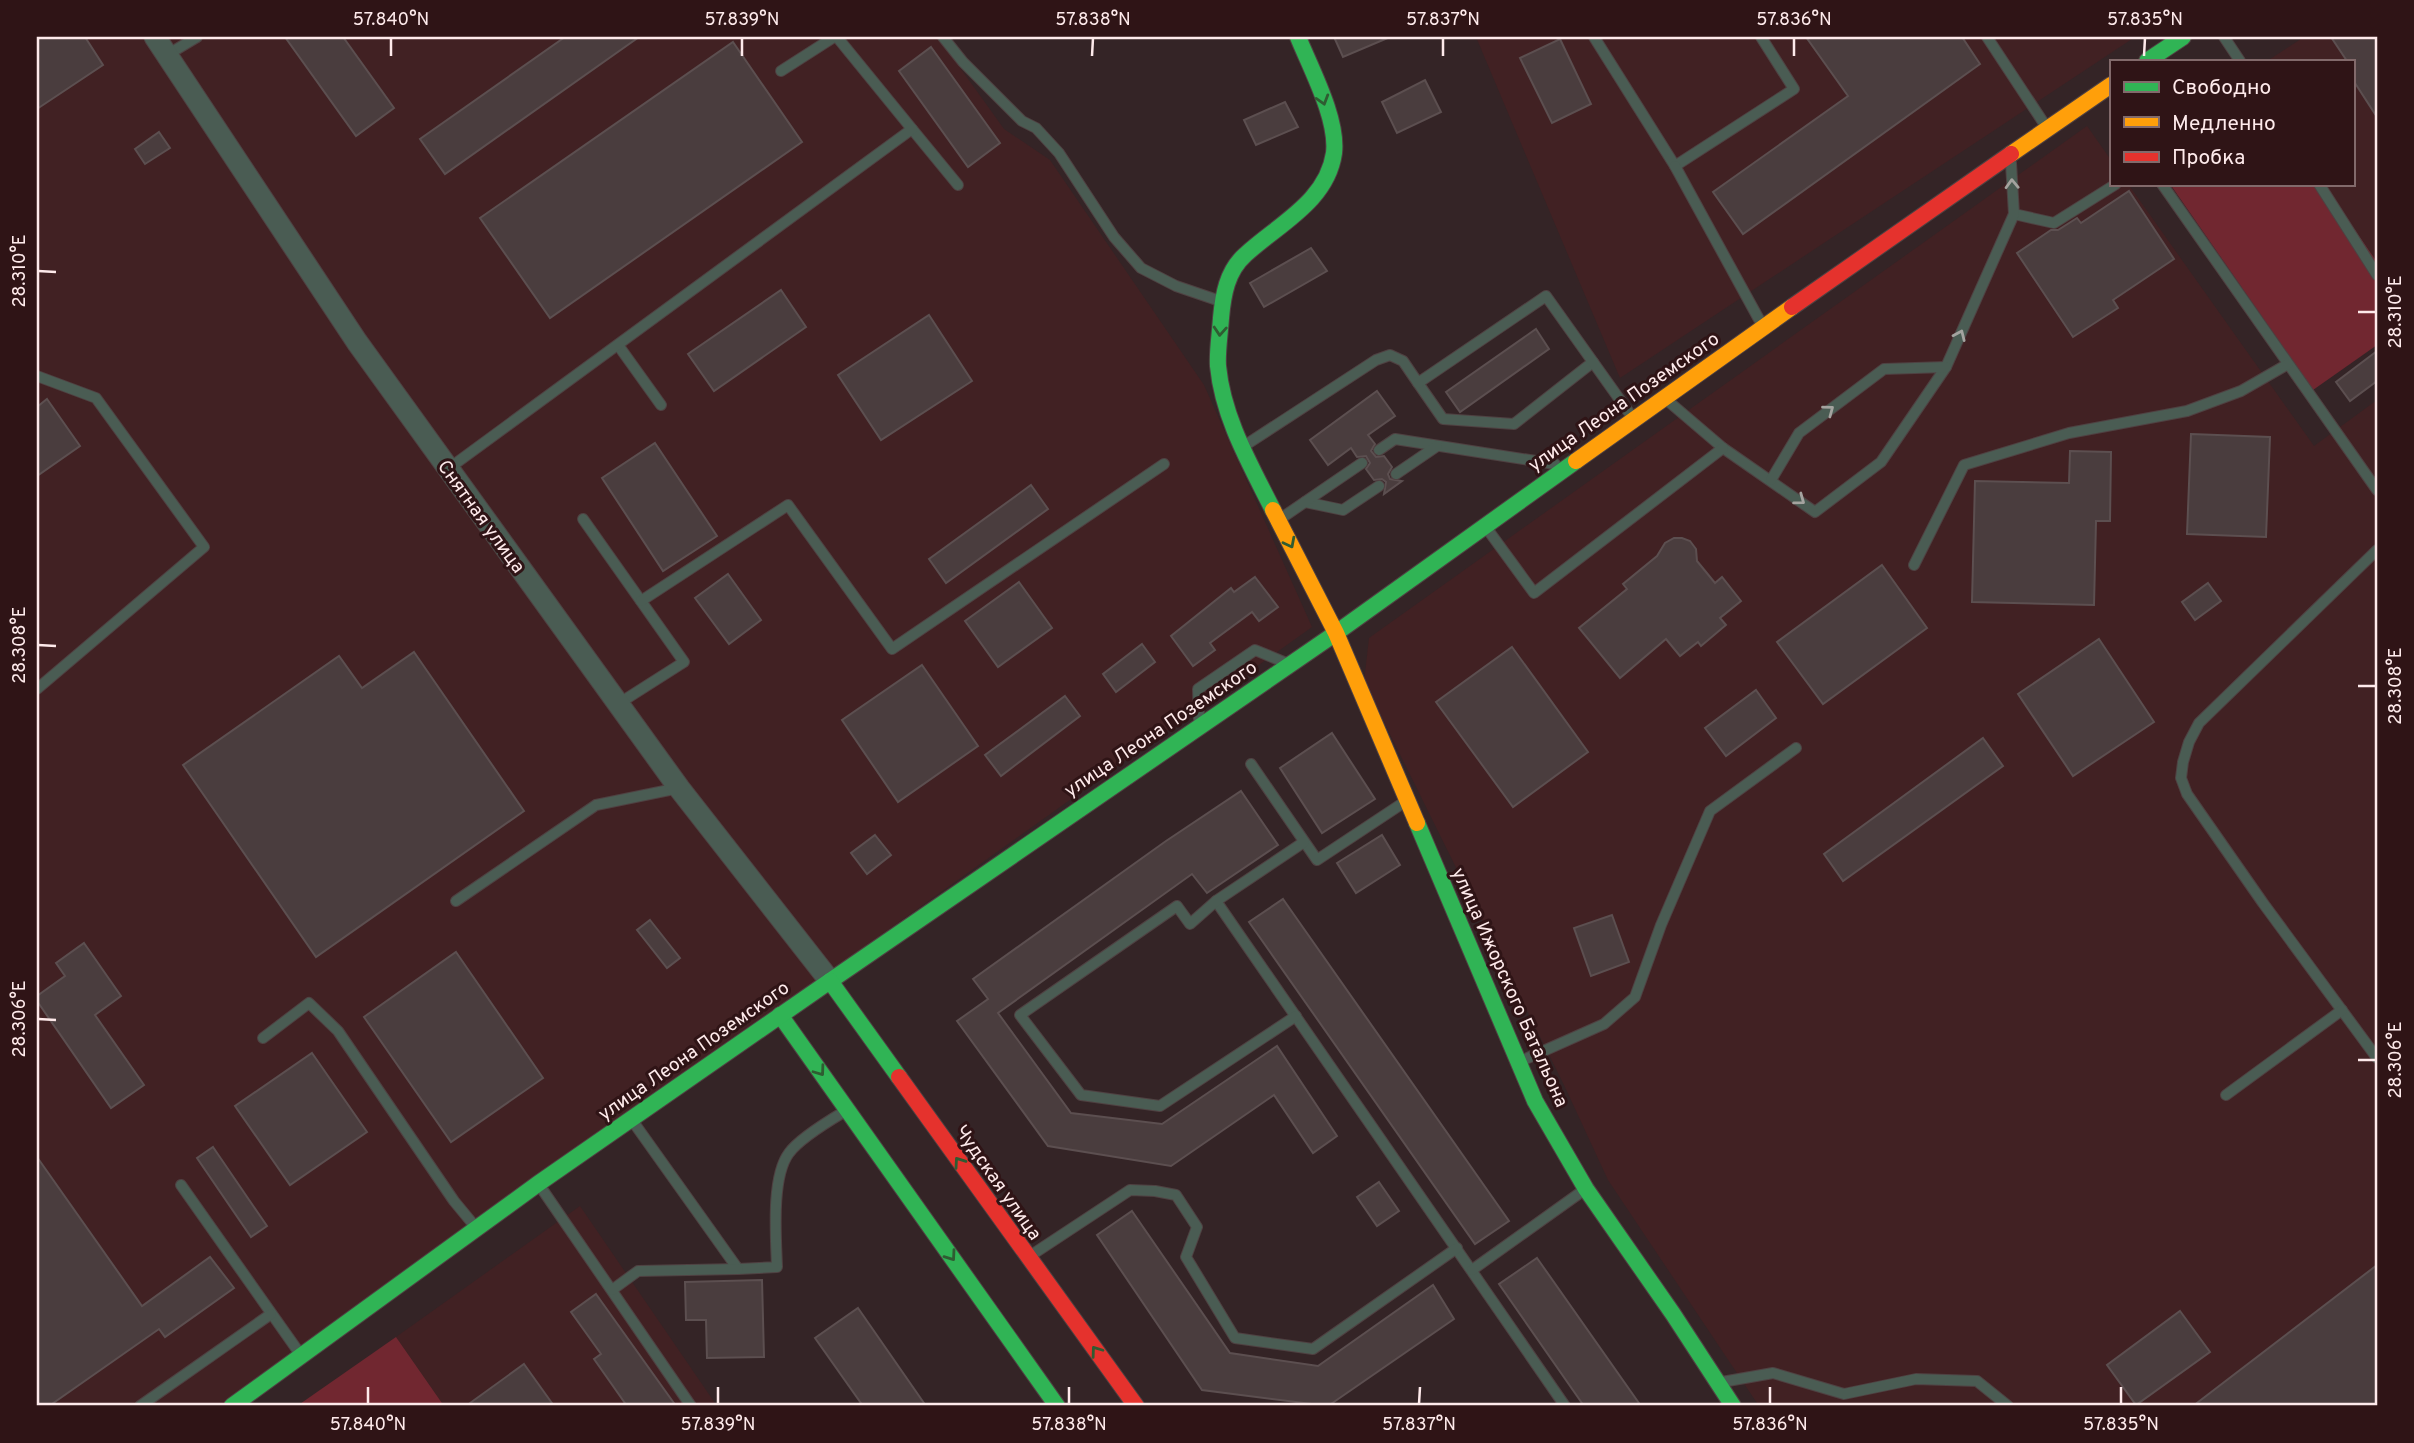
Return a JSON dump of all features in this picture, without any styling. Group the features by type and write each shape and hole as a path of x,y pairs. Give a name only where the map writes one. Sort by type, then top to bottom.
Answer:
{"main road":[{"name":"улица Ижорского Батальона","path":"1298,37 1321,93 1334,135 1331,168 1308,204 1242,257 1227,280 1218,364 1224,401 1242,447 1336,633 1535,1101 1586,1189 1733,1406"},
{"path":"2148,60 2183,37"},
{"name":"улица Леона Поземского","path":"232,1406 631,1119 1336,633 1664,397 2011,154 2105,93"},
{"name":"Чудская улица","path":"830,981 1136,1406"},
{"path":"780,1015 1057,1406"}],"street":[{"name":"Снятная улица","path":"155,37 357,342 679,788 830,981"}],"lane":[{"path":"167,55 197,37"},
{"path":"781,71 836,37 958,185"},
{"path":"943,37 962,62 1022,121 1036,128 1059,153 1114,237 1141,268 1176,286 1223,302"},
{"path":"1594,37 1675,166 1763,328"},
{"path":"1675,166 1794,89 1761,37"},
{"path":"1987,37 2047,130"},
{"path":"2224,37 2239,60"},
{"path":"448,469 912,129"},
{"path":"1664,397 1723,448 1815,512 1881,462 1946,367 2014,214 2011,154"},
{"path":"2014,214 2054,223 2113,186"},
{"path":"2163,186 2377,490"},
{"path":"2320,186 2377,275"},
{"path":"1418,383 1546,296 1633,419"},
{"path":"618,345 661,405"},
{"path":"1242,447 1376,360 1390,355 1403,361 1443,419 1514,424 1593,362"},
{"path":"1914,565 1964,465 2069,433 2187,411 2241,391 2288,364"},
{"path":"1771,480 1799,433 1884,369 1946,367"},
{"path":"37,376 96,398 204,547 37,689"},
{"path":"1379,450 1395,439 1568,466"},
{"path":"1396,474 1437,446"},
{"path":"1485,525 1534,593 1723,448"},
{"path":"1279,520 1362,463"},
{"path":"641,601 788,505 892,649 1164,464"},
{"path":"1306,502 1343,510 1379,486"},
{"path":"583,519 684,662 618,704"},
{"path":"2377,550 2199,723 2189,742 2181,778 2195,805 2377,1058"},
{"path":"1199,727 1198,689 1255,650 1290,664"},
{"path":"1519,1062 1604,1024 1635,997 1661,925 1710,811 1796,748"},
{"path":"1251,764 1317,860 1408,799"},
{"path":"456,901 596,805 679,788"},
{"path":"1296,1016 1160,1106 1081,1095 1020,1014 1177,906 1190,924 1216,901 1304,842"},
{"path":"1216,901 1565,1406"},
{"path":"264,1038 309,1003 338,1031 454,1201 477,1228"},
{"path":"2226,1095 2342,1010"},
{"path":"612,1290 638,1271 777,1266 779,1181 789,1153 817,1129 847,1109"},
{"path":"631,1119 738,1269"},
{"path":"539,1184 691,1406"},
{"path":"181,1185 301,1357"},
{"path":"1472,1270 1586,1189"},
{"path":"1027,1257 1130,1190 1176,1195 1197,1227 1186,1257 1236,1338 1314,1349 1457,1248"},
{"path":"139,1406 271,1314"},
{"path":"1719,1383 1773,1373 1844,1394 1916,1379 1977,1381 2008,1406"},
{"path":"1844,1394 1847,1406"}],"shaded area":[{"path":"37,37 938,37 1004,129 1050,160 1204,385 1312,627 222,1406 37,1406"},
{"path":"1476,37 2135,37 1620,378"},
{"path":"2304,37 2377,37 2377,279 2313,186 2354,186 2354,60 2269,60"},
{"path":"2087,126 2110,159 2110,186 2129,186 2314,446 2377,400 2377,1406 1759,1406 1608,1180 1565,1087 1364,682 1369,638"},
{"path":"2171,186 2324,186 2377,262 2377,345 2313,390"},
{"path":"580,1206 717,1406 444,1406 396,1337"},
{"path":"396,1337 444,1406 297,1406"}],"building":[{"path":"37,37 85,37 103,65 37,109"},
{"path":"285,37 343,37 394,108 356,136"},
{"path":"565,37 639,37 445,174 420,139"},
{"path":"1334,37 1390,37 1343,57"},
{"path":"1806,37 1962,37 1980,64 1743,234 1713,192 1848,96"},
{"path":"2331,37 2377,37 2377,117 2354,82 2354,60 2346,60"},
{"path":"1560,39 1591,104 1552,123 1520,58"},
{"path":"733,42 802,142 550,318 480,218"},
{"path":"931,47 1000,143 968,167 899,71"},
{"path":"1425,80 1441,112 1397,133 1382,102"},
{"path":"1285,102 1298,127 1256,145 1244,120"},
{"path":"159,132 170,148 145,164 135,149"},
{"path":"2129,191 2174,259 2113,300 2118,308 2073,337 2017,253 2051,230 2058,230 2077,218 2081,223"},
{"path":"1311,248 1327,271 1264,307 1250,283"},
{"path":"781,290 806,327 714,391 688,354"},
{"path":"929,315 972,381 881,440 838,375"},
{"path":"1536,329 1549,349 1460,412 1446,392"},
{"path":"2377,351 2377,381 2350,401 2336,382"},
{"path":"1377,391 1395,416 1368,435 1375,444 1371,451 1376,457 1384,456 1392,467 1388,474 1390,479 1402,481 1384,494 1386,482 1382,479 1374,480 1366,469 1370,463 1366,456 1357,457 1351,448 1328,465 1310,440"},
{"path":"47,399 80,446 37,476 37,407"},
{"path":"2191,434 2270,437 2266,537 2187,534"},
{"path":"655,443 717,536 663,571 602,478"},
{"path":"2070,451 2111,452 2110,521 2096,521 2094,605 1972,602 1975,481 2069,483"},
{"path":"1031,485 1048,509 946,583 929,559"},
{"path":"1674,538 1690,541 1696,549 1697,561 1715,583 1722,577 1741,601 1720,618 1726,625 1701,646 1698,642 1680,656 1666,639 1620,678 1579,628 1627,589 1623,584 1657,556 1665,543"},
{"path":"1882,565 1927,628 1823,704 1777,642"},
{"path":"728,574 761,620 729,644 695,598"},
{"path":"1255,577 1278,607 1259,621 1252,612 1210,643 1215,650 1193,666 1171,636 1231,588 1234,592"},
{"path":"1019,582 1052,628 998,667 965,621"},
{"path":"2208,583 2221,601 2195,620 2182,602"},
{"path":"2099,639 2154,722 2073,776 2018,694"},
{"path":"1142,644 1155,662 1116,692 1103,674"},
{"path":"1512,647 1588,752 1513,807 1436,702"},
{"path":"414,652 524,811 316,957 183,765 339,656 362,688"},
{"path":"922,665 978,746 898,802 842,720"},
{"path":"1756,690 1776,718 1726,756 1705,728"},
{"path":"1065,696 1080,716 1001,776 985,755"},
{"path":"1332,733 1375,799 1322,833 1280,768"},
{"path":"1983,738 2003,766 1843,881 1824,854"},
{"path":"1241,791 1278,845 1207,893 1192,874 998,1013 1071,1113 1162,1124 1277,1046 1337,1136 1313,1153 1274,1095 1171,1166 1048,1146 957,1021 988,999 973,979 1166,841"},
{"path":"875,835 891,855 867,874 851,853"},
{"path":"1382,835 1400,865 1356,893 1337,863"},
{"path":"1283,899 1509,1221 1475,1244 1249,922"},
{"path":"1612,915 1629,962 1591,976 1574,928"},
{"path":"650,920 680,958 667,968 637,930"},
{"path":"84,943 121,996 95,1015 144,1085 111,1108 37,1001 37,996 65,976 56,963"},
{"path":"456,952 543,1078 451,1142 364,1017"},
{"path":"312,1053 367,1132 290,1185 235,1106"},
{"path":"213,1147 267,1226 251,1237 197,1158"},
{"path":"37,1157 142,1306 210,1257 234,1288 165,1337 159,1329 49,1406 37,1406"},
{"path":"1379,1182 1399,1211 1377,1226 1357,1197"},
{"path":"1132,1211 1230,1353 1318,1366 1433,1285 1454,1319 1328,1406 1202,1390 1097,1235"},
{"path":"1537,1258 1641,1406 1584,1406 1499,1284"},
{"path":"2377,1265 2377,1406 2193,1406"},
{"path":"762,1280 764,1357 707,1358 706,1320 686,1320 685,1282"},
{"path":"596,1294 676,1406 627,1406 594,1359 601,1354 571,1312"},
{"path":"858,1308 926,1406 863,1406 815,1338"},
{"path":"2180,1311 2210,1352 2136,1405 2107,1365"},
{"path":"524,1364 554,1406 466,1406"}],"traffic: fast":[{"path":"1273,510 1247,458 1225,404 1218,354 1223,301 1234,268 1245,255 1311,199 1322,185 1334,153 1328,110 1298,37"},
{"path":"2148,60 2183,37"},
{"path":"830,981 1336,633 1576,461"},
{"path":"1417,823 1535,1101 1586,1189 1733,1406"},
{"path":"232,1406 539,1183 830,981 899,1077"},
{"path":"780,1015 1057,1406"}],"traffic: slow":[{"path":"2011,154 2110,86"},
{"path":"1576,461 1792,307"},
{"path":"1273,510 1336,633 1417,823"}],"traffic: jam":[{"path":"1792,307 2011,154"},
{"path":"899,1077 1136,1406"}]}
